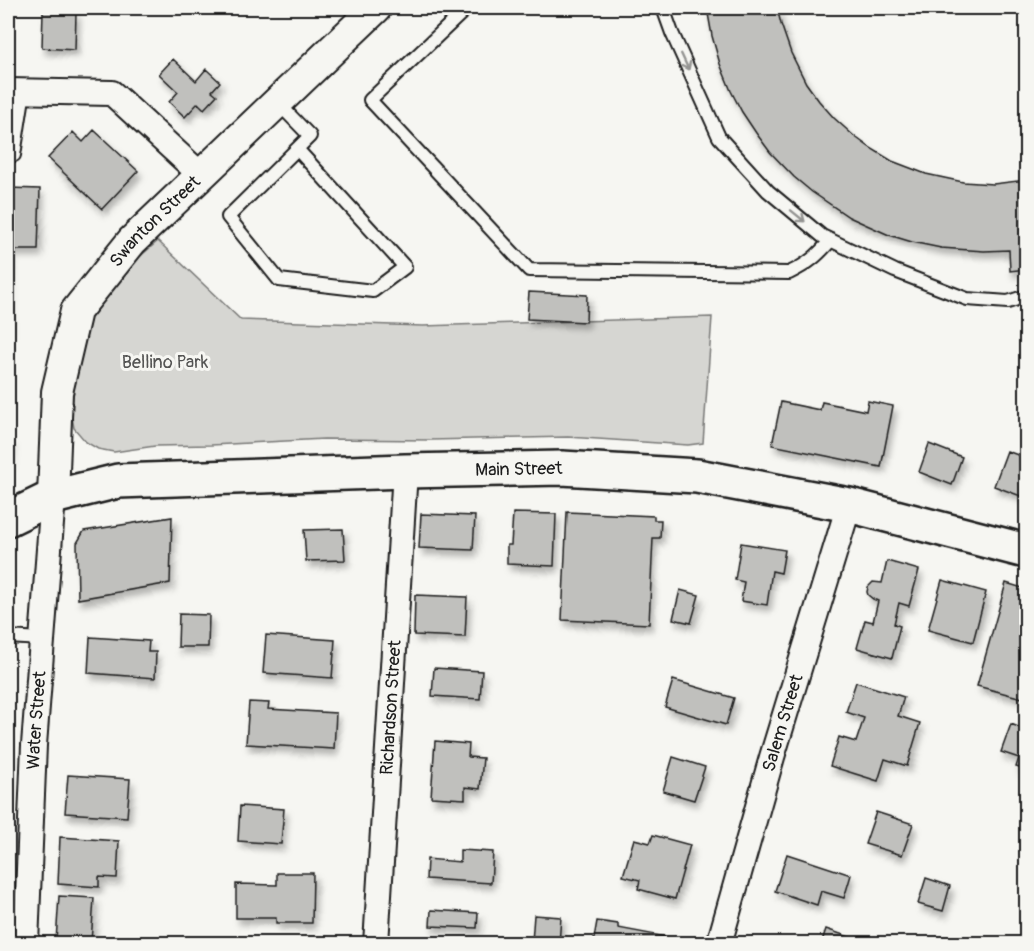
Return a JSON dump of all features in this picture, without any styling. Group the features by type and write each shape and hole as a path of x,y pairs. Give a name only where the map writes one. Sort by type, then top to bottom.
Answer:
{"main road":[{"name":"Main Street","path":"8,519 53,497 118,482 405,471 562,468 697,476 849,505 1026,551"}],"street":[{"name":"Swanton Street","path":"53,497 57,392 76,311 132,241 376,8"},
{"path":"16,91 112,93 201,175"},
{"name":"Richardson Street","path":"376,944 405,471"},
{"name":"Water Street","path":"26,944 34,745 53,497"},
{"name":"Salem Street","path":"719,944 772,757 849,505"}],"lane":[{"path":"467,8 370,100 529,270 789,273 818,256 831,240"},
{"path":"663,8 719,137 768,192 822,236 895,271 967,299 1008,302 1026,296"},
{"path":"8,154 14,155 16,91"},
{"path":"277,102 310,136 228,217 279,280 373,291 405,267 297,149"},
{"path":"8,637 42,639"}],"green space":[{"name":"Bellino Park","path":"158,241 241,320 423,326 712,317 703,443 688,445 568,437 431,440 324,439 155,446 114,452 98,449 86,442 74,428 71,412 78,360 92,310 107,289"}],"building":[{"path":"707,8 777,8 791,53 806,83 819,101 854,136 892,161 926,174 963,182 993,184 1026,180 1026,269 1010,271 1009,250 941,248 889,235 849,217 812,192 770,152 742,112 720,64"},
{"path":"43,11 76,13 75,50 42,48"},
{"path":"173,59 196,81 206,69 220,82 212,91 217,95 204,109 198,103 185,117 169,102 178,92 159,74"},
{"path":"94,130 138,171 102,209 48,158 73,132 83,142"},
{"path":"8,188 40,189 38,250 10,250 8,331"},
{"path":"529,292 587,295 586,322 527,319"},
{"path":"868,401 893,406 881,467 772,445 781,402 820,410 822,402 866,411"},
{"path":"8,442 11,442 8,461"},
{"path":"929,444 962,457 952,485 919,472"},
{"path":"1007,451 1026,458 1026,498 994,486"},
{"path":"567,512 654,516 654,520 661,520 660,538 653,538 649,624 562,620"},
{"path":"513,513 556,514 554,566 507,564 507,545 511,545"},
{"path":"421,514 475,516 473,550 419,548"},
{"path":"172,517 170,583 78,599 77,543 84,531"},
{"path":"343,529 345,560 306,561 304,530"},
{"path":"741,543 785,550 781,573 772,571 767,605 741,601 744,582 735,580"},
{"path":"887,561 919,570 909,606 899,603 894,624 900,626 892,658 857,648 865,620 873,622 878,601 868,595 868,587 873,582 882,583"},
{"path":"942,580 986,592 973,642 928,630"},
{"path":"1006,583 1026,589 1026,699 977,686"},
{"path":"680,590 699,595 691,623 673,619"},
{"path":"415,595 467,597 465,637 414,635"},
{"path":"179,614 209,615 208,647 178,647"},
{"path":"266,635 335,640 332,678 263,673"},
{"path":"90,637 149,641 148,652 156,652 155,678 88,673"},
{"path":"434,668 482,671 480,699 432,696"},
{"path":"673,680 734,698 726,725 665,707"},
{"path":"856,682 904,697 898,716 920,723 907,766 885,759 878,781 830,766 839,737 856,742 864,718 846,712"},
{"path":"249,702 269,703 268,709 336,713 334,749 246,744"},
{"path":"1011,724 1026,730 1026,770 1016,767 1019,758 1001,752"},
{"path":"435,741 469,744 468,757 483,758 480,789 465,787 465,799 431,797"},
{"path":"673,757 705,767 694,800 663,791"},
{"path":"68,775 130,779 127,817 65,813"},
{"path":"240,806 284,809 281,844 238,841"},
{"path":"876,812 913,824 902,855 865,844"},
{"path":"653,835 690,845 675,899 638,889 640,880 623,876 634,839 650,843"},
{"path":"60,837 119,841 117,878 99,877 99,887 58,884"},
{"path":"460,850 493,852 491,883 426,879 427,859 460,862"},
{"path":"787,854 851,875 844,898 821,891 817,905 775,891"},
{"path":"277,873 313,873 312,923 276,923 276,918 236,918 236,884 277,885"},
{"path":"926,878 950,886 943,911 918,904"},
{"path":"59,896 94,898 91,943 56,941"},
{"path":"431,910 478,913 477,928 430,926"},
{"path":"534,915 561,917 559,944 532,942"},
{"path":"597,921 618,924 618,928 672,938 671,944 593,944"},
{"path":"826,929 864,942 864,944 821,944"}]}
